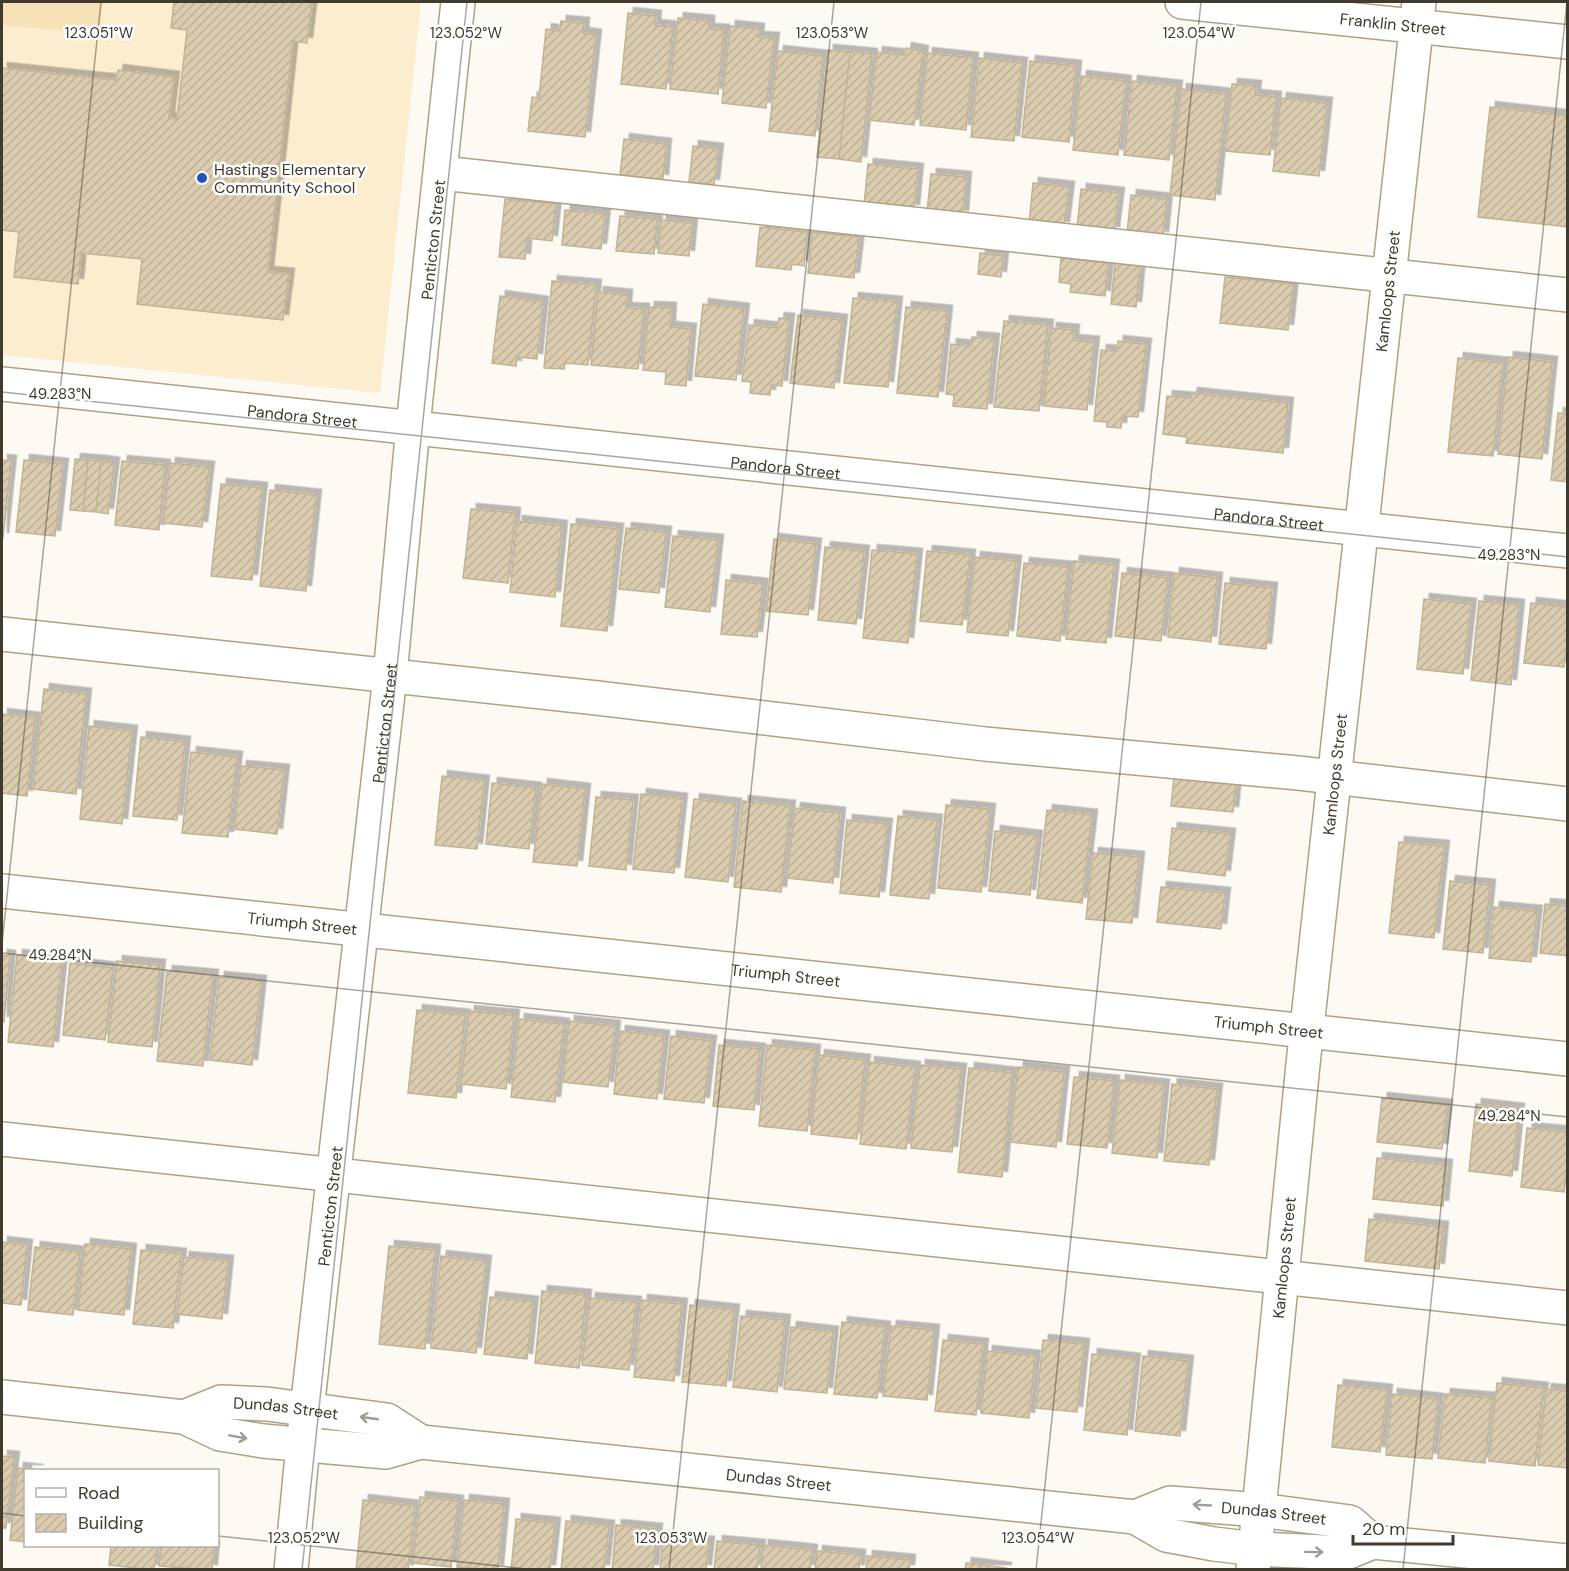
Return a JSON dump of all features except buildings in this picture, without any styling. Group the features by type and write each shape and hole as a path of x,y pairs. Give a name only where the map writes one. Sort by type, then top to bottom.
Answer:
{"street":[{"name":"Penticton Street","path":"291,1569 390,676 413,426 458,2"},
{"name":"Franklin Street","path":"1182,2 1418,14 1568,42"},
{"name":"Kamloops Street","path":"1254,1559 1307,1031 1418,14"},
{"path":"441,173 1568,295"},
{"name":"Pandora Street","path":"2,384 413,426 1568,551"},
{"path":"2,634 985,744 1335,777 1568,804"},
{"name":"Triumph Street","path":"2,891 1568,1059"},
{"path":"2,1139 1568,1308"},
{"name":"Dundas Street","path":"2,1397 184,1417 220,1434 303,1445 386,1452 421,1442 1135,1517 1166,1535 1214,1544 1254,1559 1346,1553 1373,1542 1568,1561"},
{"name":"Dundas Street","path":"184,1417 221,1402 267,1404 387,1420 421,1442"},
{"name":"Dundas Street","path":"1135,1517 1170,1503 1260,1510 1350,1522 1373,1542"}],"shaded area":[{"name":"Hastings Elementary Community School","path":"2,2 421,2 380,393 2,355"},
{"path":"2,2 103,2 100,34 2,25"}],"place":[{"name":"Hastings Elementary Community School","path":"202,178"}]}
